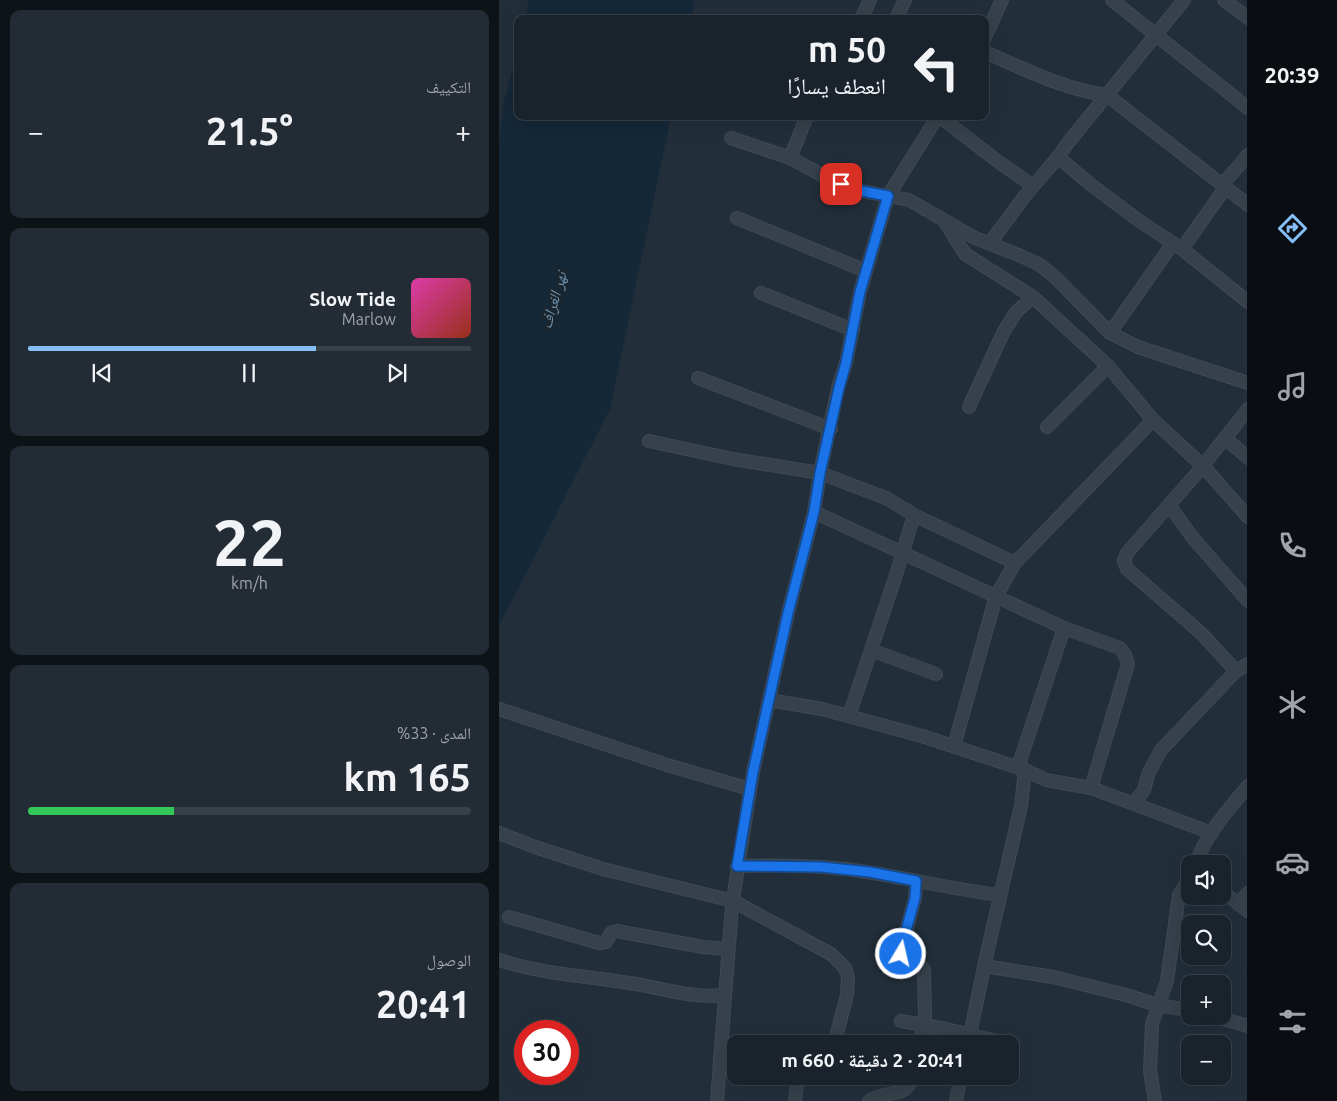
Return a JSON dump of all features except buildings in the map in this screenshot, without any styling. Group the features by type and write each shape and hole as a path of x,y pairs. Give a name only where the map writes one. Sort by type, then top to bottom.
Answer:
{"street":[{"path":"863,15 869,0"},
{"path":"898,15 905,0"},
{"path":"989,28 1002,0"},
{"path":"1112,0 1247,108"},
{"path":"990,244 1033,186 1184,0"},
{"path":"1224,0 1247,18"},
{"path":"989,54 1087,93 1107,95 1247,205"},
{"path":"790,158 805,120"},
{"path":"717,1101 724,995 737,866 750,789 788,613 814,512 820,473 846,363 860,292 888,196 933,120"},
{"path":"939,120 1033,186"},
{"path":"731,138 790,158 857,190 909,200 975,238 1021,256 1040,266 1056,278 1110,333 1138,347 1247,383"},
{"path":"1110,333 1247,155"},
{"path":"1058,157 1118,205 1178,246 1247,302"},
{"path":"737,218 866,271"},
{"path":"945,222 965,254 1033,297 1108,366 1153,420 1203,466 1247,517"},
{"path":"761,293 853,330"},
{"path":"969,407 1003,333 1016,312 1033,297"},
{"path":"1047,427 1108,366"},
{"path":"698,378 831,429"},
{"path":"1236,671 1201,633 1140,581 1125,565 1125,557 1203,466 1247,409"},
{"path":"955,746 996,596 1015,563 1153,420"},
{"path":"1225,438 1247,458"},
{"path":"649,441 733,459 820,473 886,498 914,515 1015,563"},
{"path":"1169,505 1193,538 1247,601"},
{"path":"814,512 1064,628 1120,648 1128,664 1091,788"},
{"path":"849,716 914,515"},
{"path":"970,1035 1021,806 1022,768 1064,628"},
{"path":"871,650 936,674"},
{"path":"1134,803 1144,790 1149,772 1161,750 1236,671 1247,664"},
{"path":"769,700 802,705 849,716 922,736 1022,768 1045,780 1091,788 1212,833"},
{"path":"499,709 667,766 750,789"},
{"path":"1198,855 1212,833 1247,786"},
{"path":"499,834 603,869 733,901 831,954 845,968 848,977 836,1035"},
{"path":"737,866 821,867 870,872 1000,895"},
{"path":"916,881 915,898 901,950 903,956 920,964 924,970 925,1016 921,1035"},
{"path":"1155,1101 1149,1071 1152,1024 1157,1005 1167,981 1181,893"},
{"path":"1231,898 1242,907 1247,893"},
{"path":"509,917 599,943 606,942 611,932 617,931 728,949"},
{"path":"499,960 532,969 628,982 693,996 724,995"},
{"path":"984,966 1053,977 1126,995 1157,1005 1181,1009"},
{"path":"901,1021 923,1025 954,1035"},
{"path":"1231,1021 1247,1026"},
{"path":"720,1058 727,1059"},
{"path":"795,1101 797,1085"},
{"path":"869,1101 879,1097 898,1096 909,1090 910,1085"},
{"path":"956,1101 959,1085"}],"water":[{"path":"529,0 695,0 692,15 526,15"},
{"name":"نهر الغراف","path":"514,62 514,120 670,120 610,409 499,626 499,145 504,101"}],"route":[{"path":"841,184 857,190 888,196 860,292 846,363 820,473 814,512 788,613 753,772 737,866 773,865 847,869 916,881 915,898 901,954"}]}
